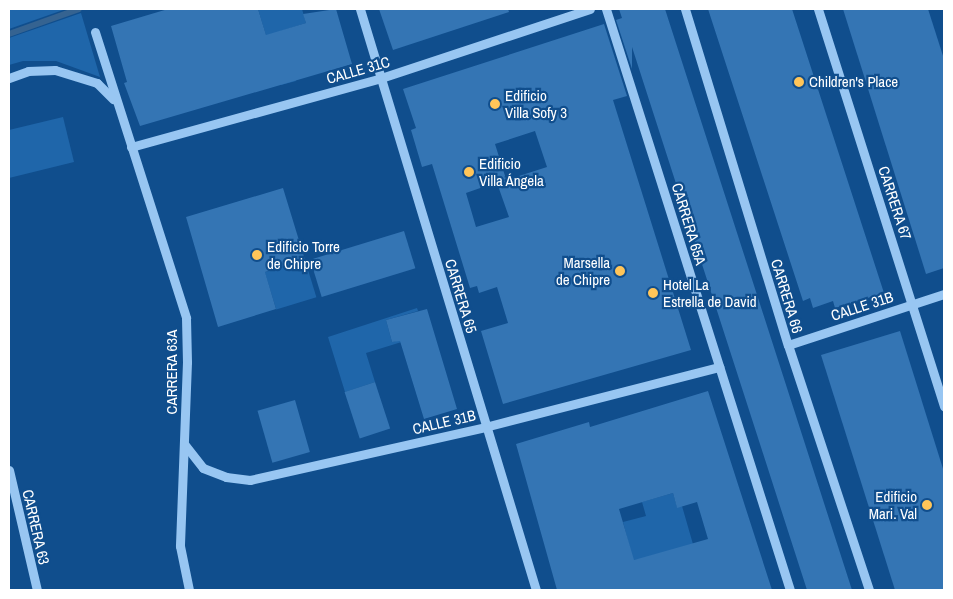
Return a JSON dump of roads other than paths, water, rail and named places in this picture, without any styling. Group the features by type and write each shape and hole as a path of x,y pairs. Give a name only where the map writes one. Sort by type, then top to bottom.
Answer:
{"street":[{"name":"CARRERA 65","path":"360,9 485,427 536,590"},
{"name":"CALLE 31C","path":"131,147 381,78 590,9"},
{"name":"CARRERA 65A","path":"606,9 790,590"},
{"name":"CARRERA 66","path":"685,9 788,345 869,590"},
{"name":"CARRERA 67","path":"818,9 944,406"},
{"name":"CARRERA 63A","path":"95,32 186,318 185,444 180,546 189,590"},
{"path":"9,78 41,70 70,73 97,83 117,104"},
{"name":"CALLE 31B","path":"788,345 944,294"},
{"name":"CALLE 31B","path":"185,444 203,468 226,477 250,480 485,427 719,367"},
{"name":"CARRERA 63","path":"9,470 36,590"}],"waterway":[{"path":"9,34 79,9"}],"place":[{"name":"Children's Place","path":"799,82"},
{"name":"Edificio Villa Sofy 3","path":"495,104"},
{"name":"Edificio Villa Ángela","path":"469,172"},
{"name":"Edificio Torre de Chipre","path":"257,255"},
{"name":"Marsella de Chipre","path":"620,271"},
{"name":"Hotel La Estrella de David","path":"653,293"},
{"name":"Edificio Mari. Val","path":"927,505"}]}
